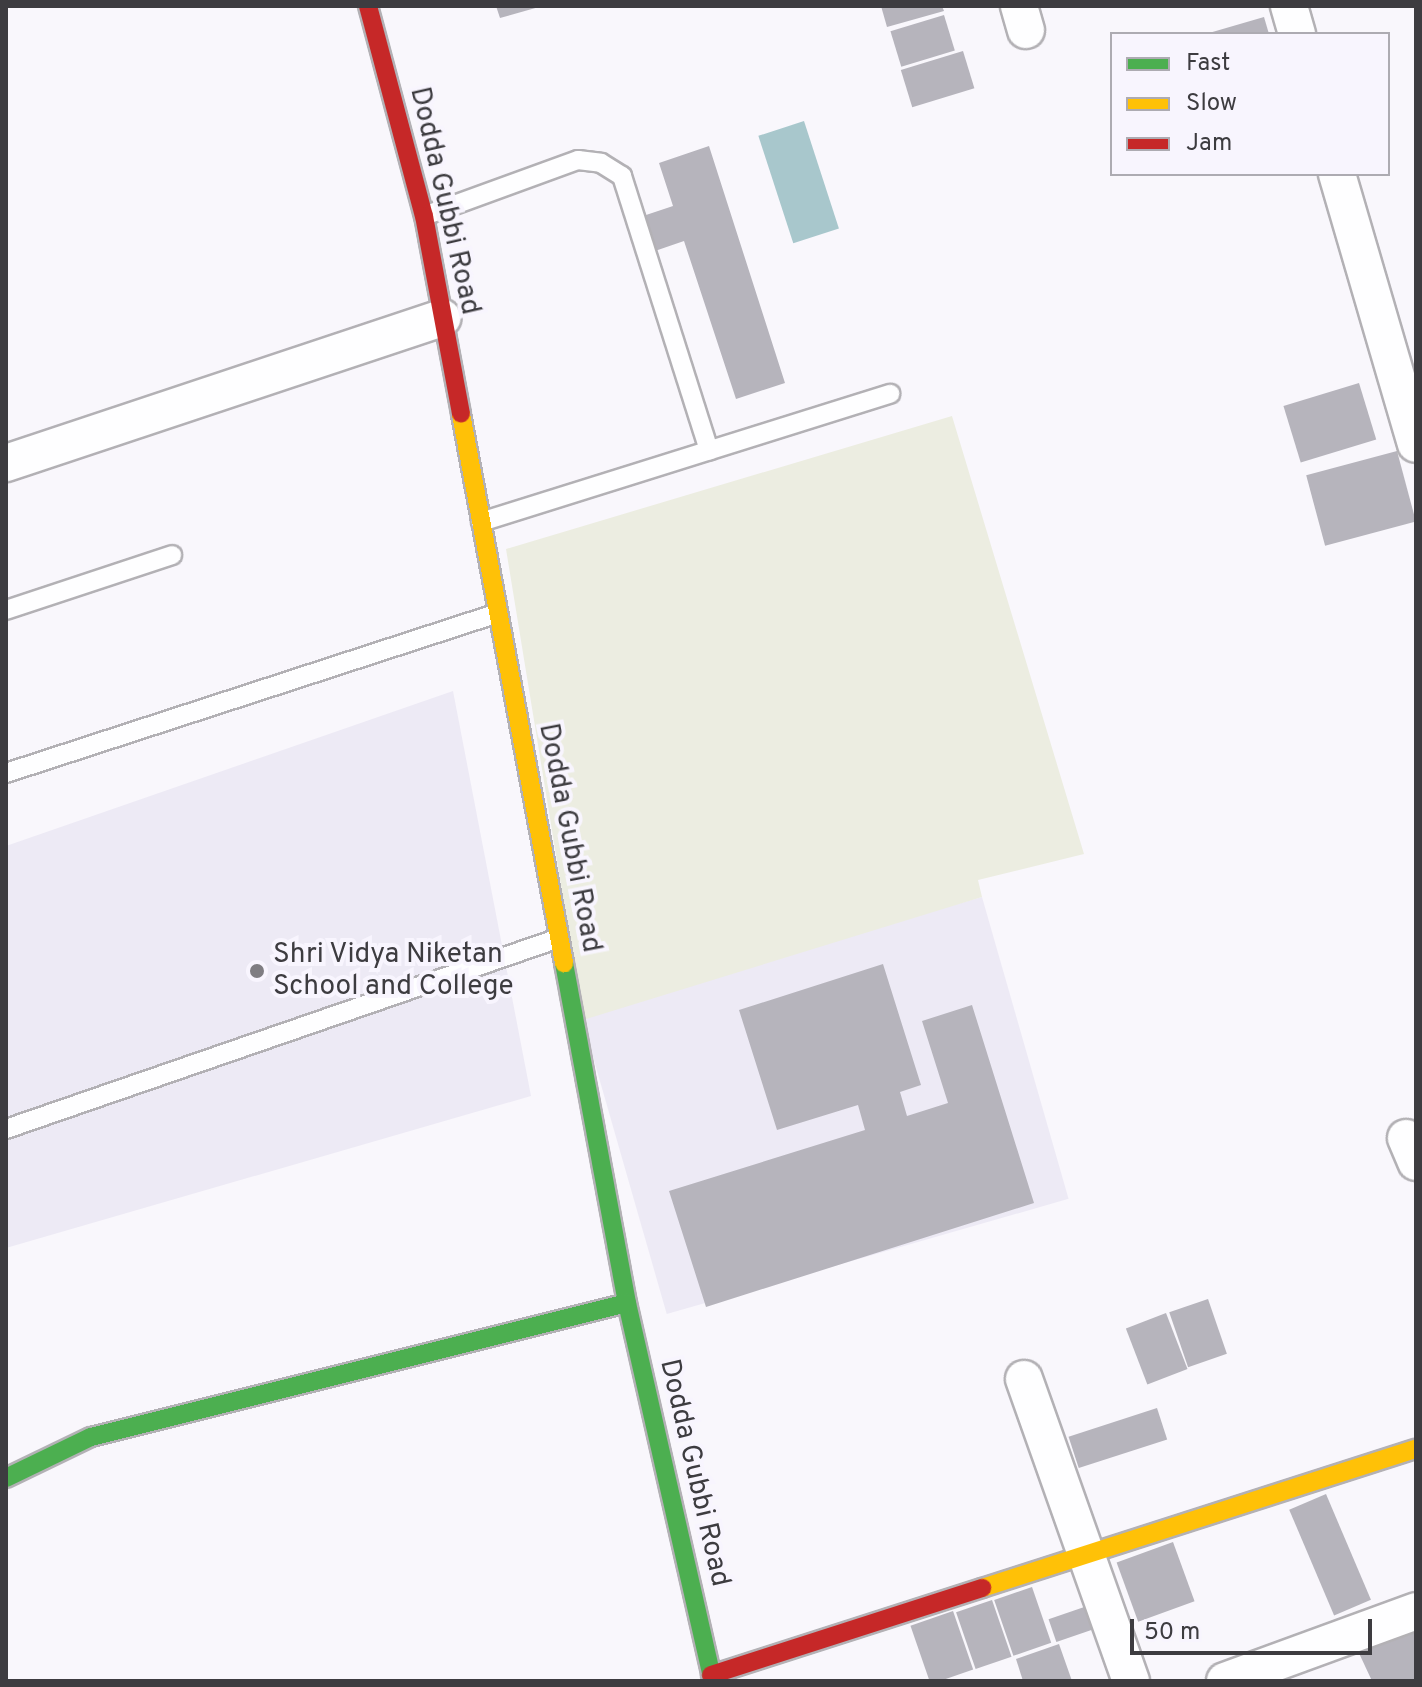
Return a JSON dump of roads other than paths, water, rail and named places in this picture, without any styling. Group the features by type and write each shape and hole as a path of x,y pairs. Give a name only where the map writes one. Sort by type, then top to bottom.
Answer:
{"main road":[{"name":"Dodda Gubbi Road","path":"368,6 424,216 627,1303 712,1678"},
{"path":"6,1478 91,1437 627,1303"},
{"path":"712,1678 1084,1554 1416,1449"}],"street":[{"path":"1289,6 1296,32"},
{"path":"1338,176 1416,444"},
{"path":"6,463 443,318"},
{"path":"1024,1379 1131,1681"},
{"path":"1225,1681 1416,1611"}],"lane":[{"path":"424,216 578,160 601,163 622,176 709,451"},
{"path":"481,522 890,394"},
{"path":"6,610 172,555"},
{"path":"6,773 498,613"},
{"path":"6,1129 559,938"}],"water":[{"path":"804,121 839,228 793,243 758,136"}],"place":[{"name":"Shri Vidya Niketan School and College","path":"257,971"}]}
